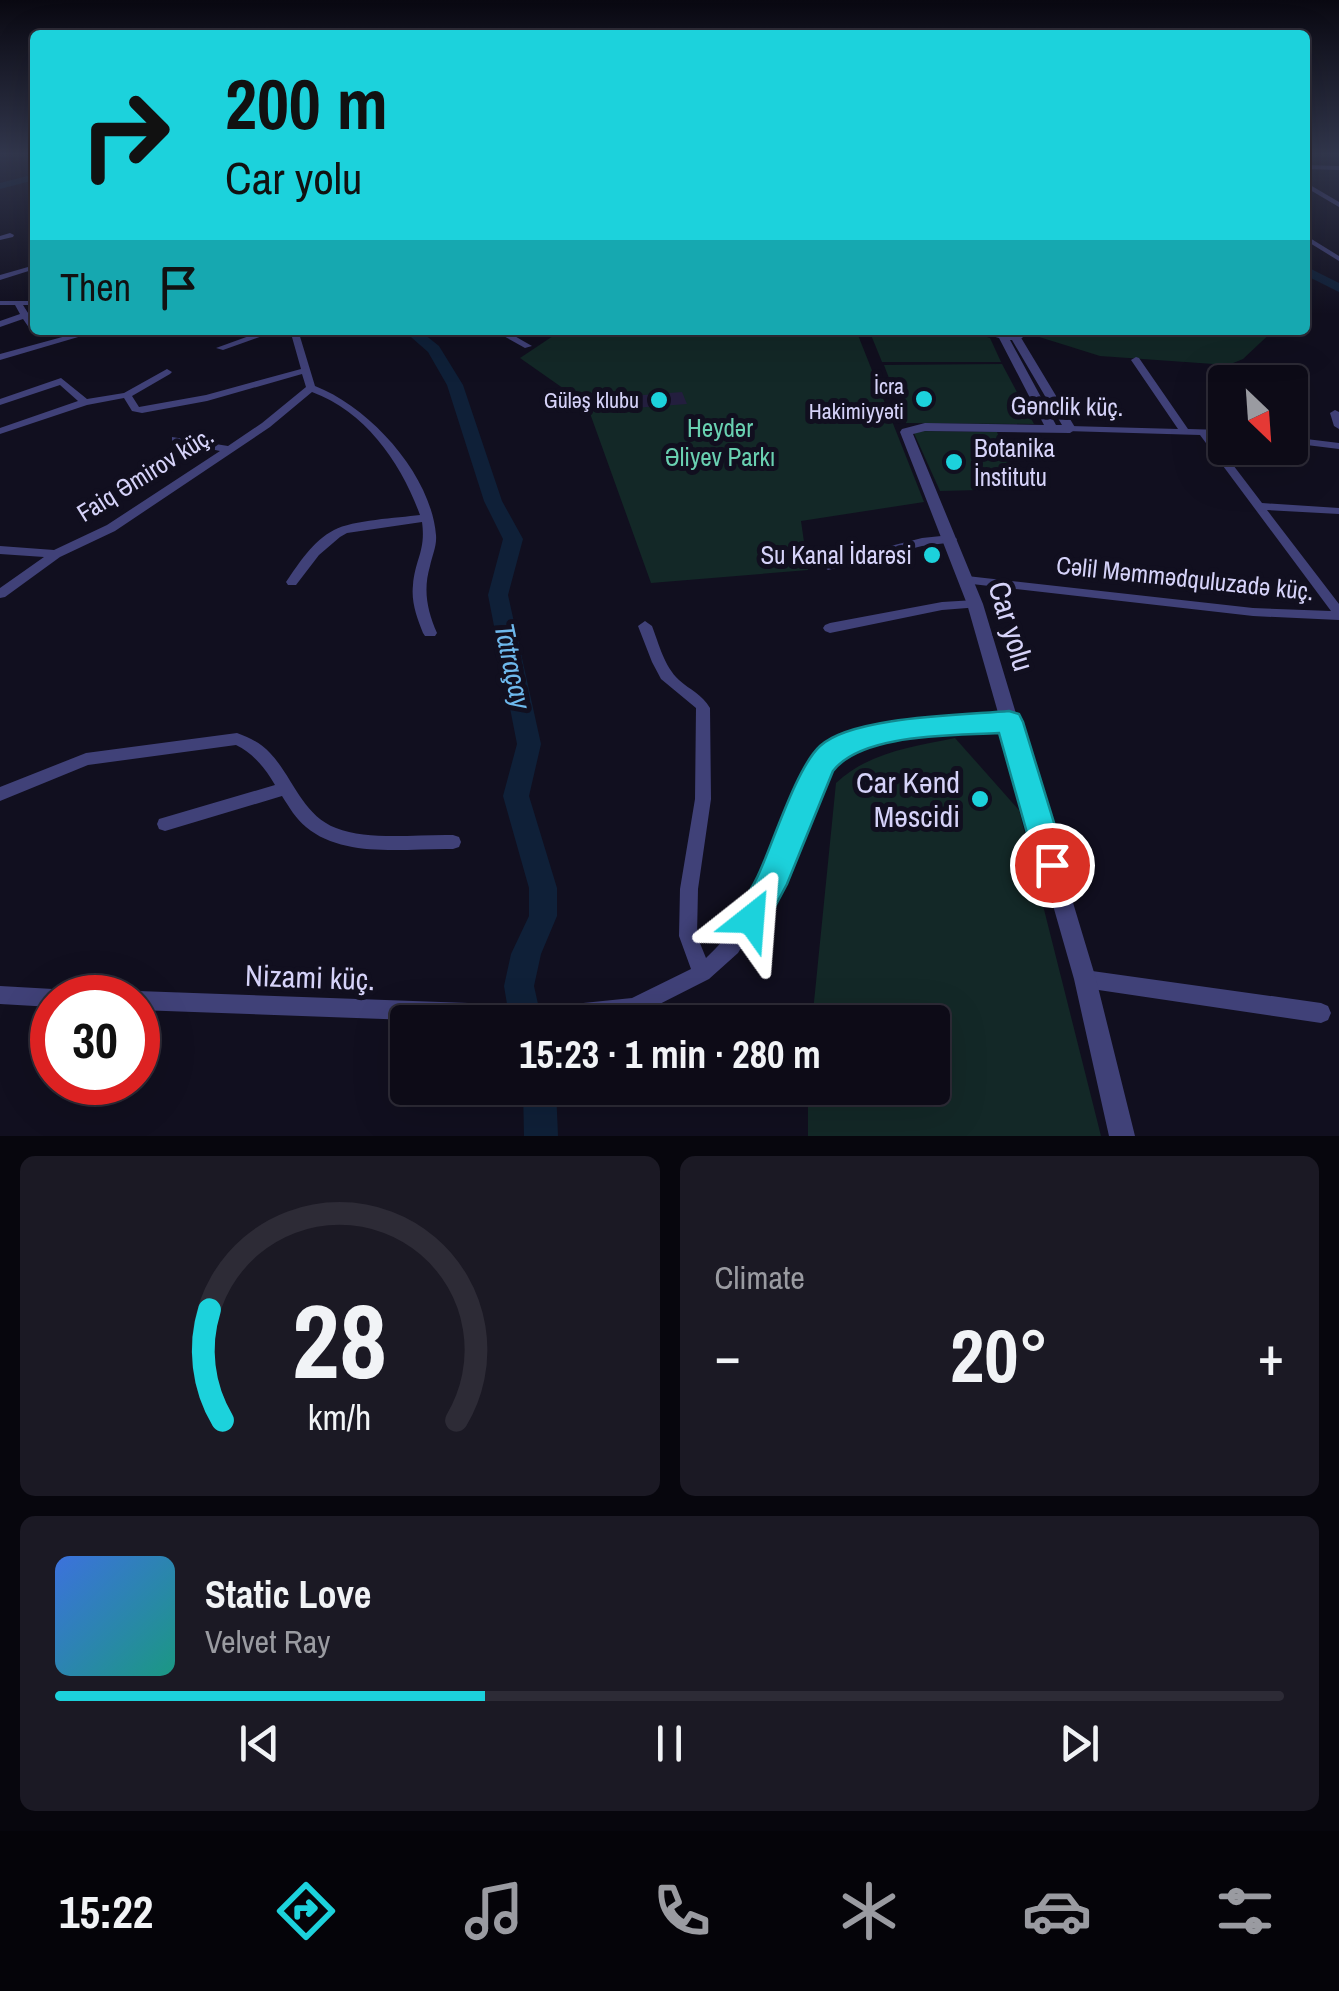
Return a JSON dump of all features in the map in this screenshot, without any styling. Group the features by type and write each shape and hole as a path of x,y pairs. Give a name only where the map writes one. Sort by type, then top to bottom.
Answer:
{"street":[{"path":"0,238 10,234"},
{"path":"1310,240 1339,259"},
{"path":"0,278 30,270"},
{"path":"0,303 21,311 30,323"},
{"path":"0,324 30,306"},
{"path":"40,335 48,344"},
{"path":"0,357 80,335"},
{"path":"224,343 255,335"},
{"path":"296,335 311,388 338,399 395,454 428,517 430,543 417,594 430,633"},
{"path":"507,335 528,346"},
{"path":"998,335 1017,335"},
{"path":"1010,338 1052,429"},
{"path":"1010,338 1070,429"},
{"path":"1136,360 1184,430"},
{"path":"127,395 136,409 142,410 207,398 306,370"},
{"path":"0,432 85,402 127,395 167,372"},
{"path":"0,402 64,382 85,402"},
{"name":"Faiq Əmirov küç.","path":"0,594 56,554 111,528 280,415 311,388"},
{"path":"1334,413 1339,426"},
{"name":"Gənclik küç.","path":"908,430 1208,432"},
{"name":"Car yolu","path":"908,430 906,436 952,539 975,604 1085,979 1122,1136"},
{"name":"Cəlil Məmmədquluzadə küç.","path":"1202,431 1339,615"},
{"path":"176,438 228,449"},
{"path":"1308,442 1339,446"},
{"path":"1260,506 1339,511"},
{"path":"292,582 332,535 428,517"},
{"path":"828,566 922,542 952,539"},
{"path":"0,550 56,554"},
{"name":"Cəlil Məmmədquluzadə küç.","path":"967,580 1253,612 1339,615"},
{"path":"830,628 942,606 975,604"},
{"path":"645,626 663,670 673,683 700,700 703,708 703,800 688,889 688,936 702,974"},
{"name":"Nizami küç.","path":"160,1002 554,1016 634,1007 702,974 731,947 770,884 820,766 832,752 870,736 902,730 1009,722"},
{"path":"0,794 86,758 237,738 260,749 275,769 282,789 304,816 324,831 342,838 453,842"},
{"path":"165,824 282,789"},
{"path":"1085,979 1321,1013"},
{"path":"0,996 30,997"}],"green space":[{"name":"Heydər Əliyev Parkı","path":"554,335 858,335 924,502 801,521 808,570 651,583 587,405 520,358"},
{"path":"871,335 981,335 990,338 1001,362 882,362"},
{"path":"1033,335 1269,335 1243,359 1228,365 1100,356"},
{"path":"1002,364 1034,424 906,423 884,365"},
{"path":"913,431 997,432 1020,489 940,491"},
{"path":"955,738 1019,810 1101,1136 808,1136 808,1105 950,1105 950,1005 814,1005 836,783 862,764 907,748"}],"building":[{"name":"Güləş klubu","path":"682,392 687,404 634,408 631,396"}],"waterway":[{"path":"1310,273 1339,288"},
{"name":"Tatraçay","path":"416,335 434,349 455,385 493,501 513,539 498,595 529,744 516,796 543,888 543,916 526,954 519,986 523,1005"},
{"name":"Tatraçay","path":"540,1105 541,1136"}],"place":[{"name":"İcra Hakimiyyəti","path":"924,399"},
{"name":"Güləş klubu","path":"659,400"},
{"name":"Botanika İnstitutu","path":"954,462"},
{"name":"Su Kanal İdarəsi","path":"932,555"},
{"name":"Car Kənd Məscidi","path":"980,799"}],"route":[{"path":"751,919 820,766 832,752 847,744 902,730 964,722 1009,722 1052,865"}]}
